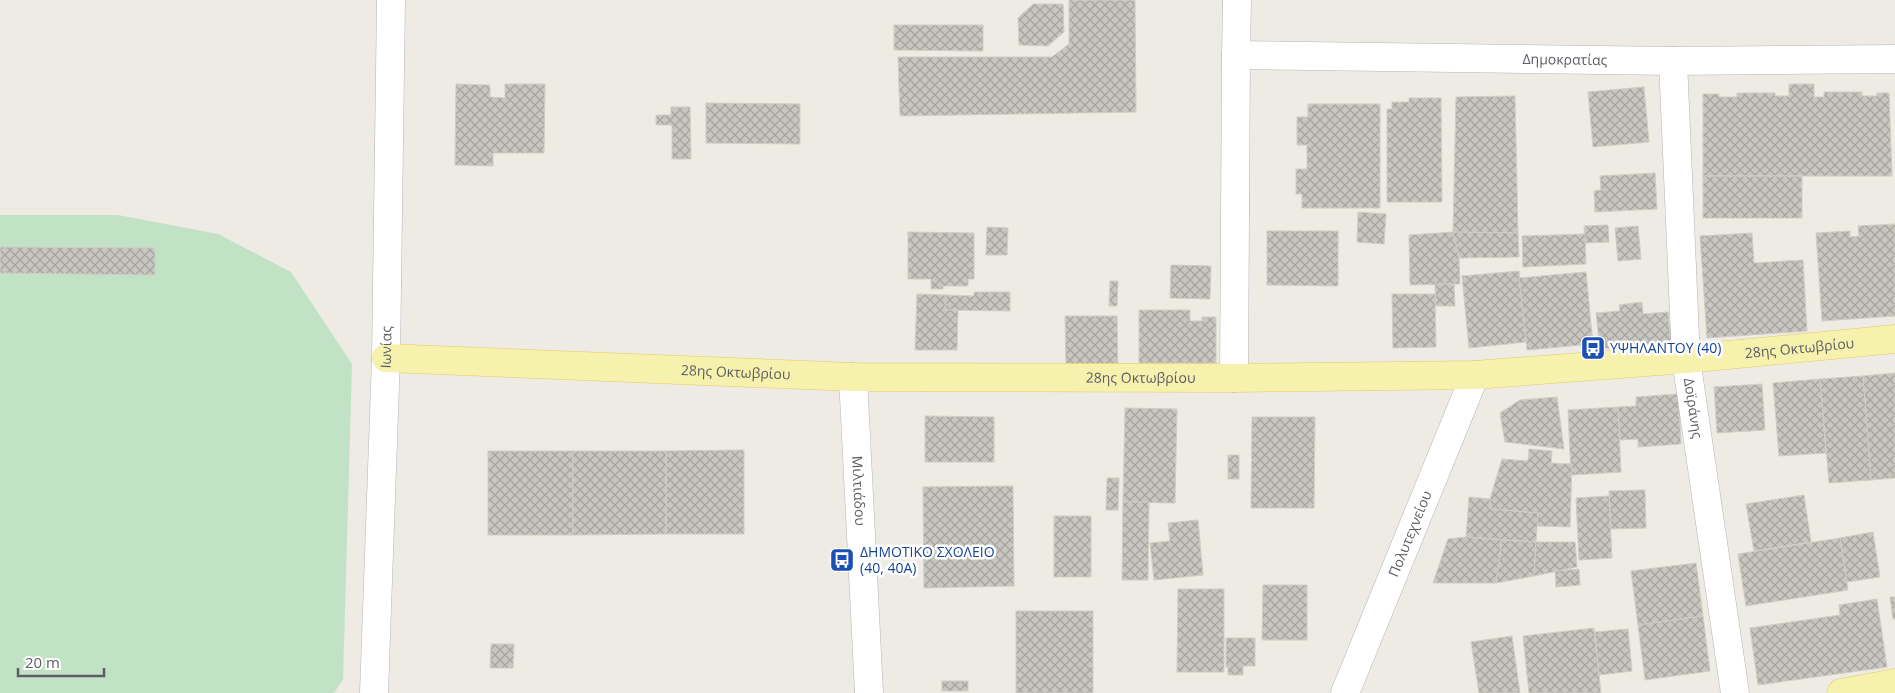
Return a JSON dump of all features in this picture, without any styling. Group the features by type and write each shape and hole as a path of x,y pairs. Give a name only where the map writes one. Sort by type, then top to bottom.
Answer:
{"main road":[{"name":"28ης Οκτωβρίου","path":"386,358 853,377 1234,378 1475,374 1686,359 1895,339"},
{"path":"1841,693 1895,683"}],"street":[{"name":"Ιωνίας","path":"374,693 386,358 391,0"},
{"path":"1234,378 1237,0"},
{"name":"Δημοκρατίας","path":"1236,55 1673,61 1895,58"},
{"name":"Δοϊράνης","path":"1673,61 1686,359 1734,693"},
{"name":"Πολυτεχνείου","path":"1345,693 1475,374"},
{"name":"Μιλτιάδου","path":"853,377 869,693"}],"green space":[{"path":"0,215 118,215 218,234 291,272 352,364 343,679 334,693 0,693"}],"building":[{"path":"1069,0 1135,0 1136,112 900,116 898,57 1052,57 1069,44"},
{"path":"1033,4 1063,4 1064,32 1048,46 1019,45 1018,18"},
{"path":"894,25 983,25 983,51 894,50"},
{"path":"456,84 490,85 490,97 505,98 505,84 545,84 544,153 493,153 493,166 455,165"},
{"path":"1789,84 1814,84 1814,97 1824,97 1824,92 1862,92 1862,96 1877,96 1877,93 1889,93 1892,176 1703,176 1703,94 1719,94 1719,97 1737,97 1737,93 1775,93 1775,96 1789,96"},
{"path":"1644,87 1649,142 1593,147 1588,92"},
{"path":"1515,96 1518,233 1453,232 1456,97"},
{"path":"1409,98 1441,98 1442,202 1387,202 1387,109 1392,109 1392,102 1409,102"},
{"path":"706,103 800,104 800,144 706,143"},
{"path":"1308,104 1380,104 1380,208 1302,208 1302,194 1296,194 1296,169 1307,169 1307,145 1297,145 1297,117 1308,117"},
{"path":"671,107 690,107 691,159 672,159 672,125 656,125 656,115 671,115"},
{"path":"1655,173 1657,209 1595,212 1594,191 1601,190 1600,176"},
{"path":"1703,176 1802,176 1802,218 1703,218"},
{"path":"1358,212 1386,214 1384,244 1357,242"},
{"path":"1895,224 1895,316 1822,321 1816,233 1850,231 1850,237 1859,236 1858,226"},
{"path":"1608,225 1609,242 1585,243 1584,226"},
{"path":"1638,226 1641,259 1618,261 1615,228"},
{"path":"987,227 1008,228 1007,255 986,255"},
{"path":"1267,231 1338,231 1338,286 1267,285"},
{"path":"908,232 974,233 974,279 968,279 968,286 943,286 943,289 931,289 931,279 908,279"},
{"path":"1453,232 1518,233 1519,257 1459,258"},
{"path":"1453,232 1459,258 1460,284 1410,285 1409,235"},
{"path":"1752,233 1754,263 1803,260 1807,331 1707,338 1700,236"},
{"path":"1585,234 1586,264 1523,267 1522,236"},
{"path":"0,247 155,248 155,275 0,273"},
{"path":"1171,265 1211,266 1210,299 1170,298"},
{"path":"1519,271 1526,342 1469,348 1462,276"},
{"path":"1586,272 1593,344 1527,350 1519,278"},
{"path":"1110,281 1118,281 1117,306 1109,306"},
{"path":"1435,284 1454,284 1455,306 1436,306"},
{"path":"974,292 1010,292 1010,311 945,310 946,295 974,296"},
{"path":"917,294 946,295 945,310 958,310 957,350 915,350"},
{"path":"1392,294 1435,294 1436,347 1393,348"},
{"path":"1642,302 1643,314 1668,312 1671,342 1600,349 1596,313 1620,311 1619,305"},
{"path":"1139,310 1190,310 1190,321 1202,321 1202,317 1216,317 1216,363 1139,363"},
{"path":"1065,316 1117,316 1118,369 1066,369"},
{"path":"1895,373 1895,478 1871,480 1863,376"},
{"path":"1863,376 1871,480 1829,483 1820,379"},
{"path":"1820,379 1826,453 1779,456 1773,383"},
{"path":"1762,384 1765,430 1717,433 1714,387"},
{"path":"1678,394 1681,444 1638,447 1638,439 1620,440 1618,407 1636,406 1636,397"},
{"path":"1557,397 1564,449 1505,442 1500,413 1520,400"},
{"path":"1618,407 1621,472 1571,475 1568,410"},
{"path":"1125,408 1177,409 1175,503 1123,502"},
{"path":"925,416 994,417 994,462 925,462"},
{"path":"1252,417 1315,417 1314,508 1251,508"},
{"path":"1529,449 1552,451 1551,463 1572,464 1570,527 1537,526 1538,513 1490,509 1490,499 1502,459 1528,461"},
{"path":"744,450 744,534 666,534 666,451"},
{"path":"488,451 573,451 573,535 488,535"},
{"path":"573,451 666,451 666,534 573,535"},
{"path":"1228,455 1239,455 1239,479 1228,479"},
{"path":"1107,478 1119,478 1118,510 1106,510"},
{"path":"1013,486 1014,586 924,588 923,487"},
{"path":"1645,490 1646,528 1611,529 1609,491"},
{"path":"1804,495 1811,542 1754,551 1746,504"},
{"path":"1609,496 1612,558 1579,560 1576,498"},
{"path":"1469,497 1490,499 1490,509 1538,513 1536,542 1466,537"},
{"path":"1123,502 1149,502 1148,580 1122,580"},
{"path":"1054,516 1091,516 1091,577 1054,577"},
{"path":"1198,520 1203,575 1154,580 1150,543 1170,541 1168,523"},
{"path":"1873,532 1880,577 1847,582 1840,538"},
{"path":"1466,537 1502,540 1496,583 1433,583 1448,539"},
{"path":"1840,538 1848,590 1746,606 1738,554"},
{"path":"1502,540 1536,542 1534,576 1496,583"},
{"path":"1536,542 1575,542 1577,567 1534,576"},
{"path":"1696,563 1703,616 1638,625 1631,571"},
{"path":"1579,569 1580,585 1556,587 1555,571"},
{"path":"1263,585 1307,585 1307,640 1262,640"},
{"path":"1178,589 1224,589 1224,672 1177,672"},
{"path":"1890,597 1895,597 1895,619 1893,619"},
{"path":"1877,599 1887,667 1758,685 1750,628 1840,615 1839,605"},
{"path":"1016,611 1093,611 1093,693 1016,693"},
{"path":"1703,616 1710,671 1645,680 1638,625"},
{"path":"1594,628 1601,693 1529,693 1523,636"},
{"path":"1628,629 1632,671 1599,675 1595,632"},
{"path":"1512,636 1520,693 1479,693 1471,642"},
{"path":"1226,638 1255,638 1255,666 1243,666 1243,675 1228,675 1228,667 1226,667"},
{"path":"491,644 514,644 513,668 490,668"},
{"path":"942,681 968,681 968,691 942,691"}],"place":[{"name":"ΥΨΗΛΑΝΤΟΥ (40)","path":"1593,348"},
{"name":"ΔΗΜΟΤΙΚΟ ΣΧΟΛΕΙΟ (40, 40Α)","path":"842,560"}]}
